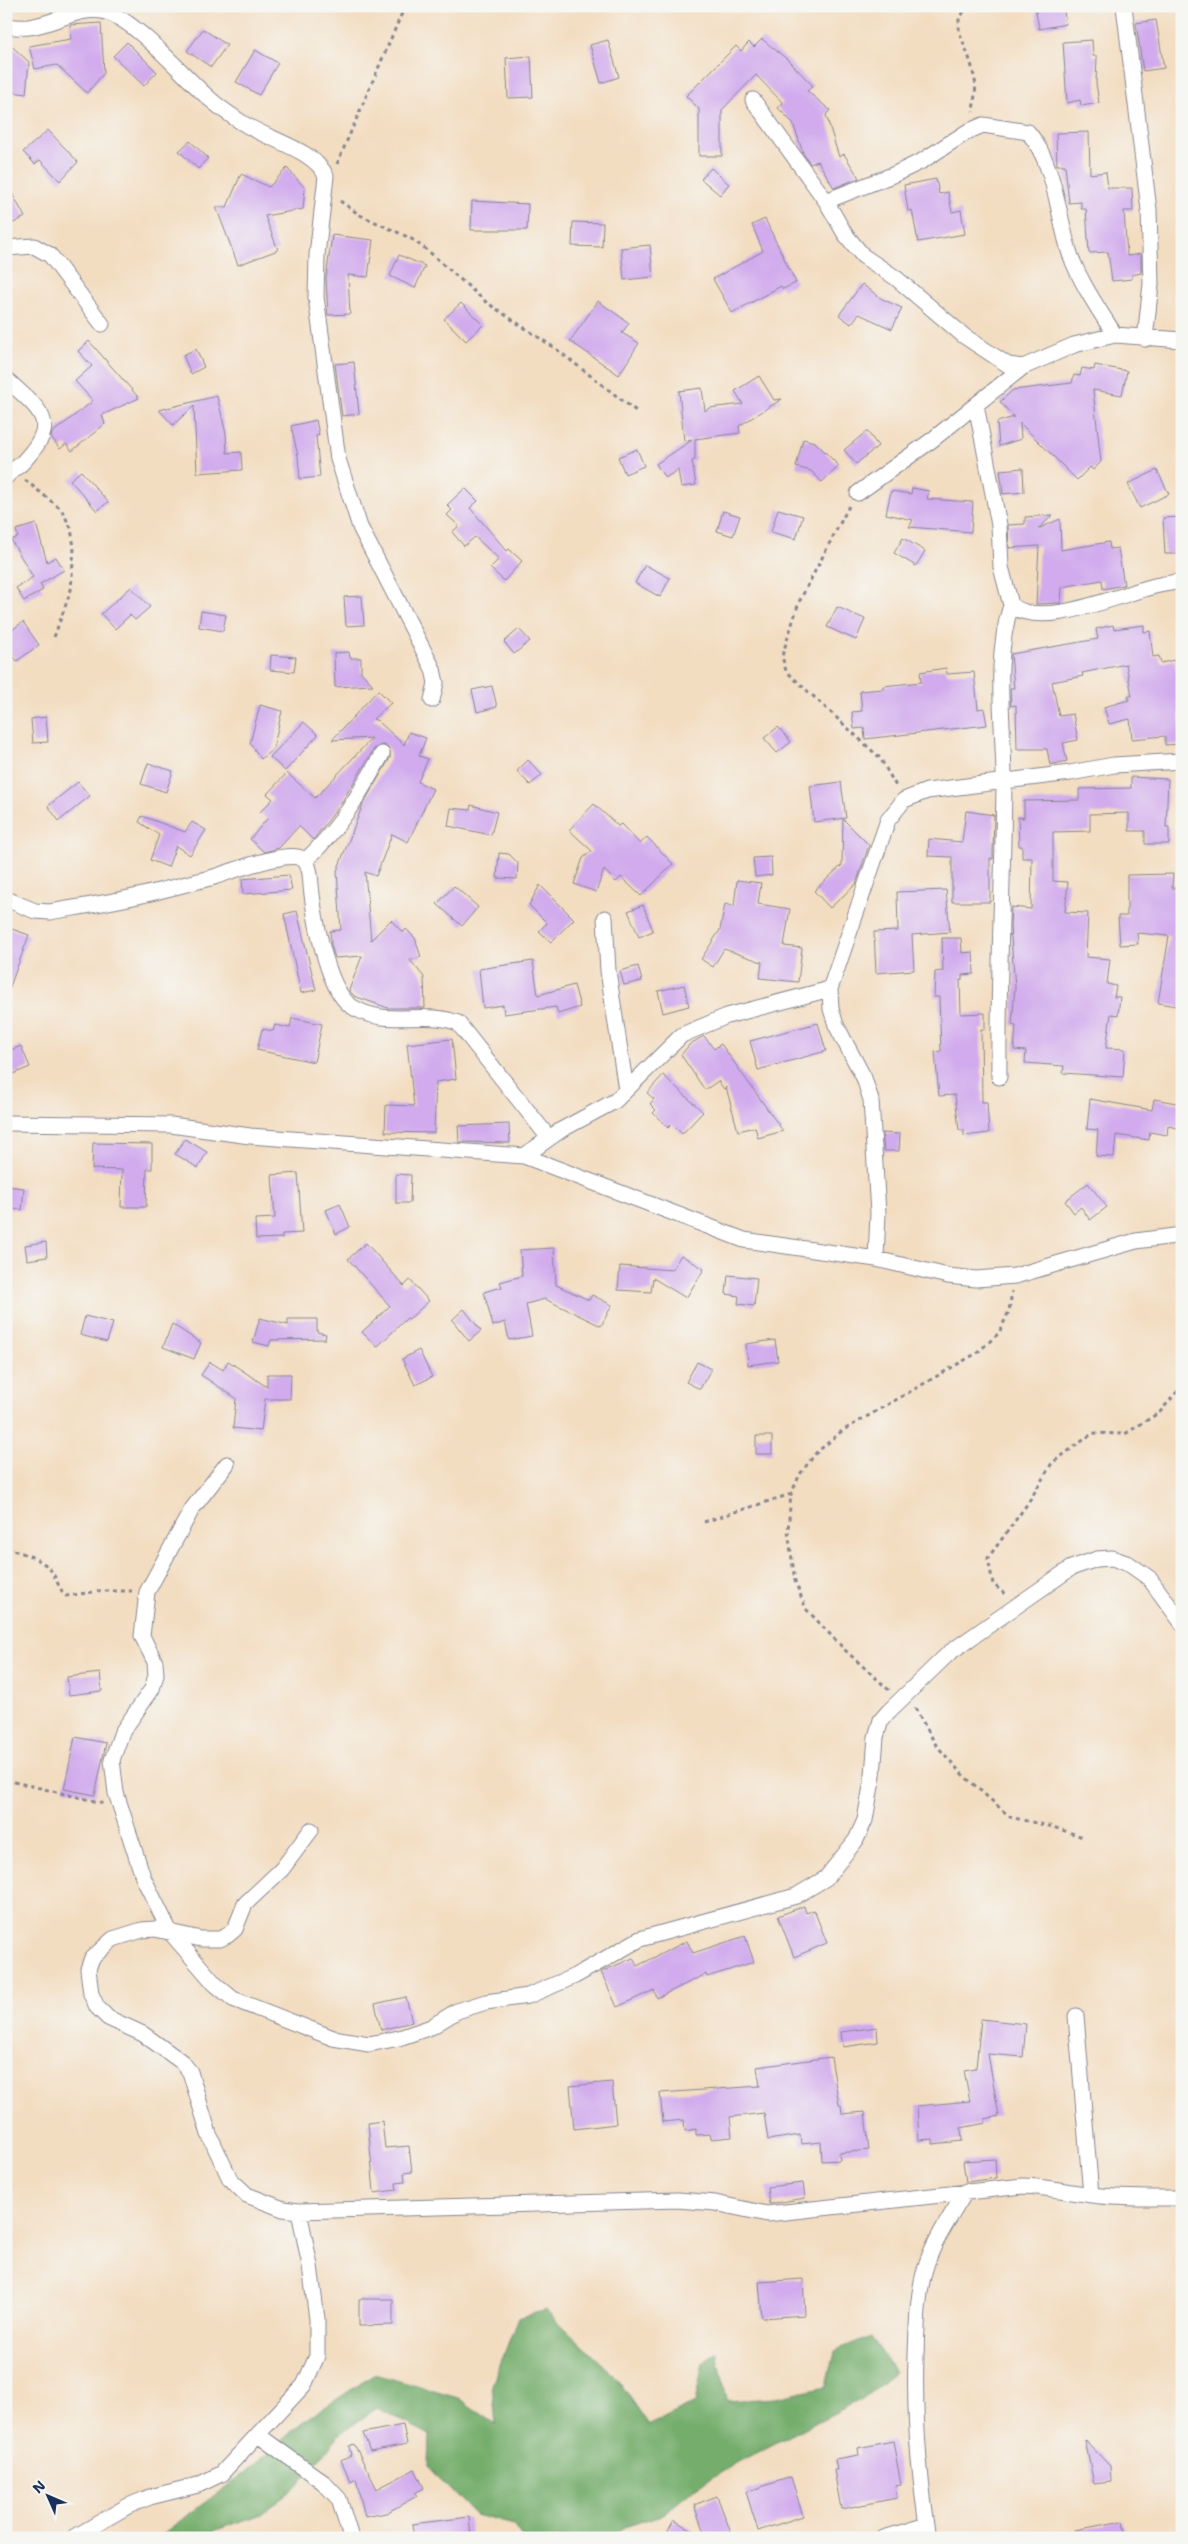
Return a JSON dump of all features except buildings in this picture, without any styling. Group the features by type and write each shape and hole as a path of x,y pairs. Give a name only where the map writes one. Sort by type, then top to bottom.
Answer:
{"street":[{"path":"1124,6 1148,210 1151,284 1145,339"},
{"path":"6,26 29,27 91,10 121,13 141,35 218,105 263,136 315,160 326,183 317,255 316,297 338,459 360,527 433,670 436,683 432,700"},
{"path":"753,100 826,201 845,234 863,256 896,278 964,336 992,356 1008,365 1023,368"},
{"path":"826,201 913,166 967,132 983,125 1006,127 1028,132 1038,143 1047,162 1071,257 1114,335"},
{"path":"6,248 34,246 50,255 102,324"},
{"path":"858,493 1023,368 1074,345 1114,335 1145,339 1182,340"},
{"path":"6,379 39,410 45,424 44,433 36,446 10,473"},
{"path":"976,405 999,525 1001,567 1011,605 1004,627 1001,696 1004,780 998,1000 999,1077"},
{"path":"1011,605 1026,613 1055,612 1091,605 1151,587 1182,582"},
{"path":"305,861 321,846 351,808 382,754"},
{"path":"876,1259 878,1213 871,1100 864,1078 836,1025 831,1009 830,989 888,820 904,800 927,791 1070,773 1114,765 1182,761"},
{"path":"6,899 35,911 50,912 152,893 260,862 298,856 305,861 309,868 310,886 328,971 338,990 350,1005 377,1017 398,1020 442,1017 458,1024 549,1138"},
{"path":"605,918 608,971 626,1090"},
{"path":"524,1156 549,1138 615,1101 682,1034 727,1016 830,989"},
{"path":"6,1123 171,1125 250,1136 524,1156 744,1240 876,1259 948,1276 976,1279 1015,1276 1136,1241 1182,1235"},
{"path":"227,1464 192,1510 147,1592 142,1636 155,1662 156,1675 152,1689 122,1732 112,1760 120,1807 143,1877 170,1932 215,1984 233,1999 333,2038 369,2044 399,2038 431,2027 457,2011 486,2002 528,1996 575,1976 640,1939 796,1896 826,1878 856,1840 865,1820 873,1775 876,1737 881,1720 949,1653 1071,1568 1097,1559 1112,1558 1129,1564 1149,1578 1182,1623"},
{"path":"311,1830 282,1869 245,1904 234,1928 228,1935 220,1939 202,1939 170,1932 142,1930 113,1939 92,1958 88,1969 91,1994 97,2007 108,2018 143,2034 182,2062 190,2072 209,2134 230,2179 247,2195 260,2201 283,2209 299,2211 678,2200 715,2203 767,2214 1023,2186 1053,2187 1092,2195 1127,2198 1182,2198"},
{"path":"1076,2016 1092,2195"},
{"path":"884,2538 928,2531 917,2456 914,2402 917,2311 925,2267 948,2220 966,2191"},
{"path":"73,2538 128,2506 150,2497 198,2485 221,2474 304,2385 317,2356 315,2301 299,2211"},
{"path":"258,2435 323,2482 339,2499 351,2538"}],"path":[{"path":"405,6 340,160 326,183 360,215 410,238 427,250 486,302 556,348 636,411"},
{"path":"967,132 975,106 976,85 971,63 959,31 959,18 969,6"},
{"path":"10,473 61,510 71,528 74,548 71,590 53,640"},
{"path":"858,493 845,512 799,602 782,656 786,671 790,676 880,758 904,800"},
{"path":"1015,1276 1009,1311 999,1333 977,1353 842,1430 816,1453 800,1474 791,1494 788,1531 795,1581 806,1609 846,1651 905,1697 936,1745 962,1774 1010,1817 1053,1827 1083,1837"},
{"path":"1018,1605 993,1584 988,1558 1028,1503 1052,1463 1093,1434 1125,1434 1160,1412 1182,1386"},
{"path":"704,1522 791,1494"},
{"path":"6,1548 46,1565 52,1571 60,1590 66,1596 100,1591 147,1592"},
{"path":"6,1780 120,1807"}],"green space":[{"path":"546,2310 616,2377 649,2425 695,2403 703,2363 717,2352 727,2401 776,2398 826,2387 834,2351 871,2336 895,2373 862,2399 738,2462 692,2491 662,2515 624,2527 608,2538 523,2538 514,2525 475,2515 429,2467 430,2435 377,2408 340,2434 296,2487 262,2514 216,2530 209,2538 157,2538 254,2466 301,2423 375,2374 458,2398 496,2424 492,2385 518,2318"}]}
